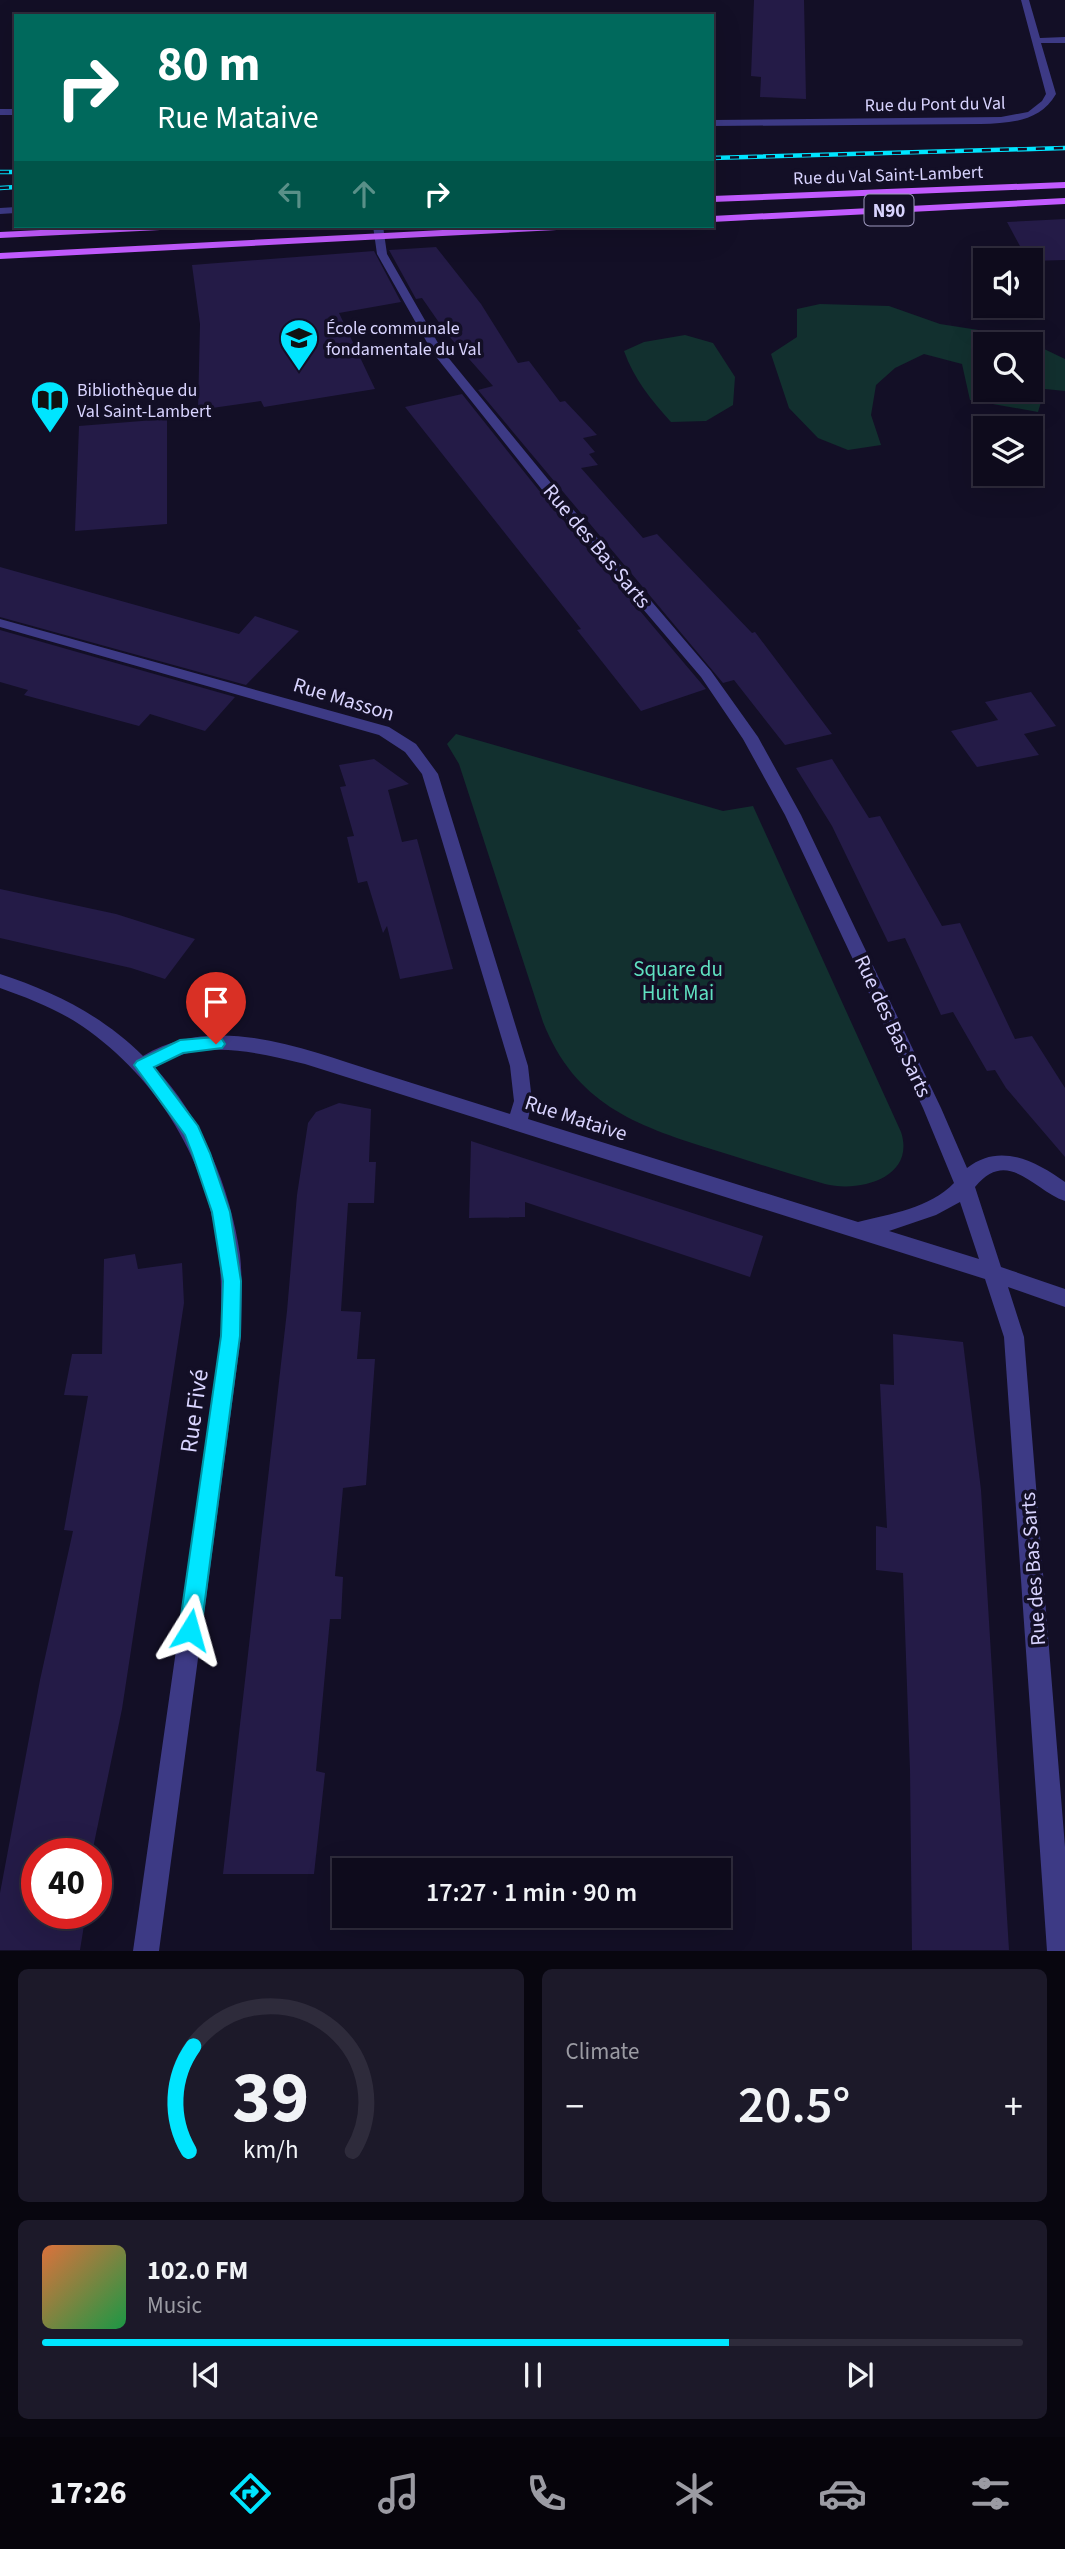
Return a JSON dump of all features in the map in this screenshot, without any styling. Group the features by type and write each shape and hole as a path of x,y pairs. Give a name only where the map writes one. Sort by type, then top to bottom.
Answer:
{"main road":[{"name":"Rue du Val Saint-Lambert","path":"714,199 1065,185"},
{"name":"Rue du Val Saint-Lambert","path":"714,219 1065,201"},
{"path":"0,235 140,228"},
{"path":"0,256 379,231 497,228"}],"street":[{"name":"Rue du Pont du Val","path":"714,123 1009,119 1040,109 1047,104 1051,94 1025,0"},
{"path":"1036,41 1065,40"},
{"name":"Rue des Bas Sarts","path":"379,231 382,254 437,351 560,503 706,674 750,737 793,815 932,1108 965,1187 1014,1337 1019,1376 1060,1951"},
{"name":"Rue Masson","path":"0,623 384,731 413,749 422,758 430,774 519,1066 523,1101 517,1123"},
{"name":"Rue Fivé","path":"0,981 63,1004 143,1065 168,1096 197,1142 221,1212 232,1281 231,1336 146,1951"},
{"name":"Rue Mataive","path":"143,1065 168,1050 192,1044 257,1046 305,1057 994,1273 1065,1298"},
{"path":"857,1230 919,1214 954,1196 981,1168 998,1163 1012,1162 1036,1173 1065,1194"}],"green space":[{"path":"820,304 889,306 940,324 991,332 973,332 973,401 970,400 962,364 924,354 895,368 876,385 871,415 881,445 848,450 818,438 789,408 771,354 797,337 797,309"},
{"path":"685,335 713,343 735,377 733,405 706,421 671,422 644,389 624,351 644,342"},
{"path":"1043,348 1065,359 1065,391 1045,389 1043,396"},
{"path":"981,402 1041,402 1038,412"},
{"name":"Square du Huit Mai","path":"456,734 723,811 753,806 901,1132 903,1148 900,1161 893,1171 868,1184 825,1184 683,1140 632,1120 610,1107 572,1073 556,1050 543,1022 459,764 447,744"}],"building":[{"path":"754,0 804,0 806,99 760,97 761,77 751,76"},
{"path":"1065,219 1065,260 1043,261 1043,248 1021,248 1007,222"},
{"path":"436,247 481,304 518,363 529,361 560,402 565,401 597,435 583,438 595,452 589,454 598,465 581,468 643,538 657,534 752,633 755,632 832,734 785,745 734,680 723,683 478,390 493,386 447,334 422,298 416,299 389,250"},
{"path":"374,251 401,302 339,313 375,389 264,407 261,401 198,410 200,324 192,265"},
{"path":"462,394 553,508 706,689 641,711 577,630 581,629 405,407"},
{"path":"167,419 167,524 75,531 79,426"},
{"path":"0,567 239,634 255,616 299,631 246,685 0,617"},
{"path":"0,630 235,697 205,731 150,714 139,726 24,695 28,690 0,682"},
{"path":"1031,692 1056,726 1024,734 1039,755 977,767 951,731 998,720 985,702"},
{"path":"374,759 409,784 388,790 402,842 417,839 453,969 400,979 387,926 383,933 367,881 358,883 347,837 354,836 340,787 346,786 339,765"},
{"path":"832,759 869,818 880,816 942,926 960,923 1015,1039 1032,1036 1065,1088 1065,1157 1006,1088 995,1070 987,1071 953,1012 941,1015 905,938 888,942 832,826 796,768"},
{"path":"0,889 116,914 195,939 165,979 131,968 0,938"},
{"path":"339,1103 371,1109 369,1162 376,1162 374,1203 348,1203 341,1311 361,1312 357,1359 375,1359 366,1485 343,1488 335,1576 343,1577 341,1619 330,1619 316,1771 325,1773 314,1874 223,1874 287,1311 297,1195 308,1123 316,1112"},
{"path":"471,1141 763,1236 750,1277 525,1202 525,1217 469,1218"},
{"path":"135,1254 138,1269 182,1263 184,1303 122,1709 95,1838 21,1838 21,1929 83,1929 80,1950 0,1950 0,1893 40,1680 73,1531 64,1530 88,1396 64,1395 72,1354 102,1354 104,1259"},
{"path":"893,1334 963,1342 981,1490 1009,1950 912,1950 910,1770 903,1573 876,1570 876,1526 887,1528 880,1384 894,1385"}],"railway":[{"path":"714,158 1065,148"},
{"path":"0,172 14,172"},
{"path":"0,188 14,187"}],"place":[{"name":"École communale fondamentale du Val","path":"299,372"},
{"name":"Bibliothèque du Val Saint-Lambert","path":"50,434"}],"route":[{"path":"190,1630 231,1336 232,1281 228,1246 210,1174 192,1131 143,1065 180,1046 216,1044"}]}
